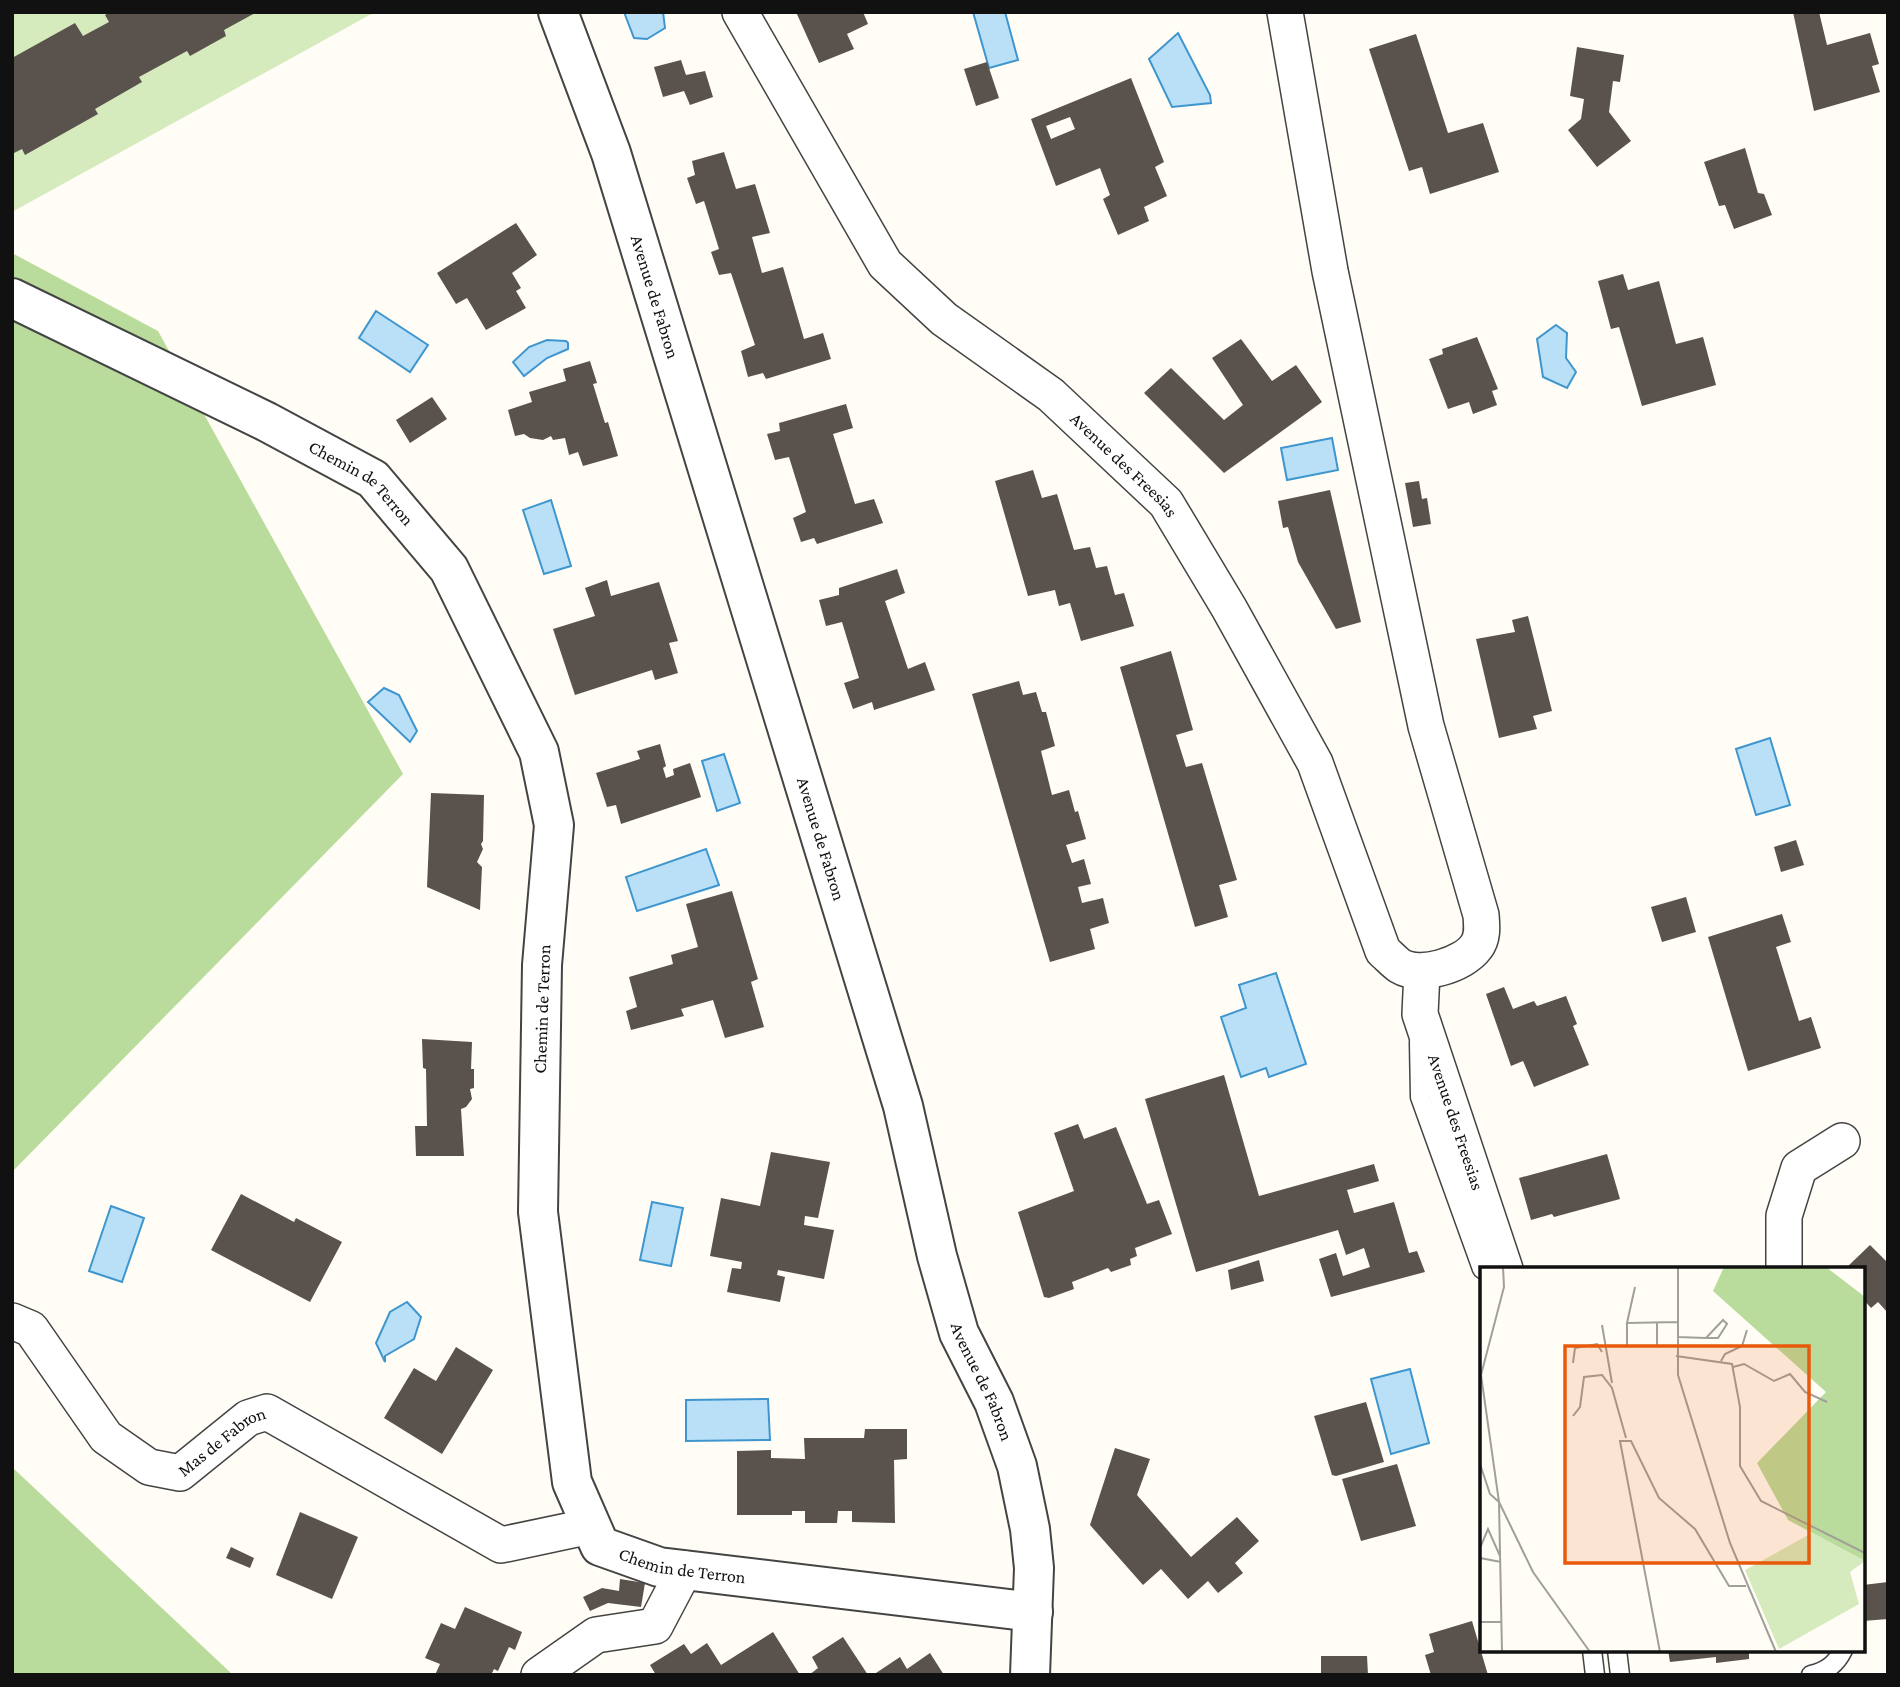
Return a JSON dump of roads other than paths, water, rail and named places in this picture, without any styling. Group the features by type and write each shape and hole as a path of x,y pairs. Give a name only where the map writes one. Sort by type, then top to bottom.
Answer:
{"street":[{"name":"Avenue de Fabron","path":"558,12 615,166 899,1093 937,1256 959,1333 994,1402 1017,1466 1030,1529 1034,1568 1030,1675"},
{"name":"Avenue des Freesias","path":"740,12 885,264 944,319 1051,396 1166,503 1229,608 1315,763 1384,951 1401,967 1422,972 1420,1014 1504,1267"},
{"path":"1285,12 1330,271 1426,726 1481,915 1482,933 1475,948 1455,963 1422,972"},
{"name":"Chemin de Terron","path":"12,298 267,422 373,479 449,569 539,752 554,825 542,965 538,1212 572,1482 600,1546 659,1567 1033,1612"},
{"path":"1784,1267 1784,1216 1799,1168 1842,1141"},
{"name":"Mas de Fabron","path":"12,1321 31,1329 106,1437 149,1467 180,1473 248,1418 267,1412 501,1545 591,1526"},
{"path":"539,1675 596,1635 655,1626 685,1569"}],"lane":[{"path":"1420,1014 1420,1097 1481,1267"},
{"path":"1592,1652 1595,1675"},
{"path":"1617,1652 1620,1675"},
{"path":"1811,1675 1824,1672 1835,1663 1842,1652"}],"water":[{"path":"624,12 663,12 665,28 647,39 634,38"},
{"path":"973,12 1005,12 1018,60 989,68"},
{"path":"1178,33 1210,95 1211,103 1172,107 1149,59"},
{"path":"376,311 428,345 410,372 359,338"},
{"path":"1556,325 1567,333 1566,358 1576,372 1567,388 1543,377 1537,339"},
{"path":"547,340 566,341 568,349 547,358 524,376 513,362 529,347"},
{"path":"1332,438 1338,470 1287,480 1281,448"},
{"path":"551,500 571,566 544,574 523,510"},
{"path":"384,688 399,695 417,731 410,742 368,702"},
{"path":"1770,738 1790,805 1756,815 1736,749"},
{"path":"724,754 740,803 717,811 702,761"},
{"path":"706,849 719,885 637,911 626,877"},
{"path":"1276,973 1306,1064 1269,1077 1266,1068 1241,1077 1221,1017 1246,1008 1239,985"},
{"path":"652,1202 683,1208 671,1266 640,1260"},
{"path":"111,1206 144,1218 122,1282 89,1271"},
{"path":"407,1302 421,1317 414,1339 385,1356 385,1362 376,1343 390,1312"},
{"path":"1410,1369 1429,1443 1391,1454 1371,1379"},
{"path":"768,1399 770,1440 686,1441 686,1400"}]}
